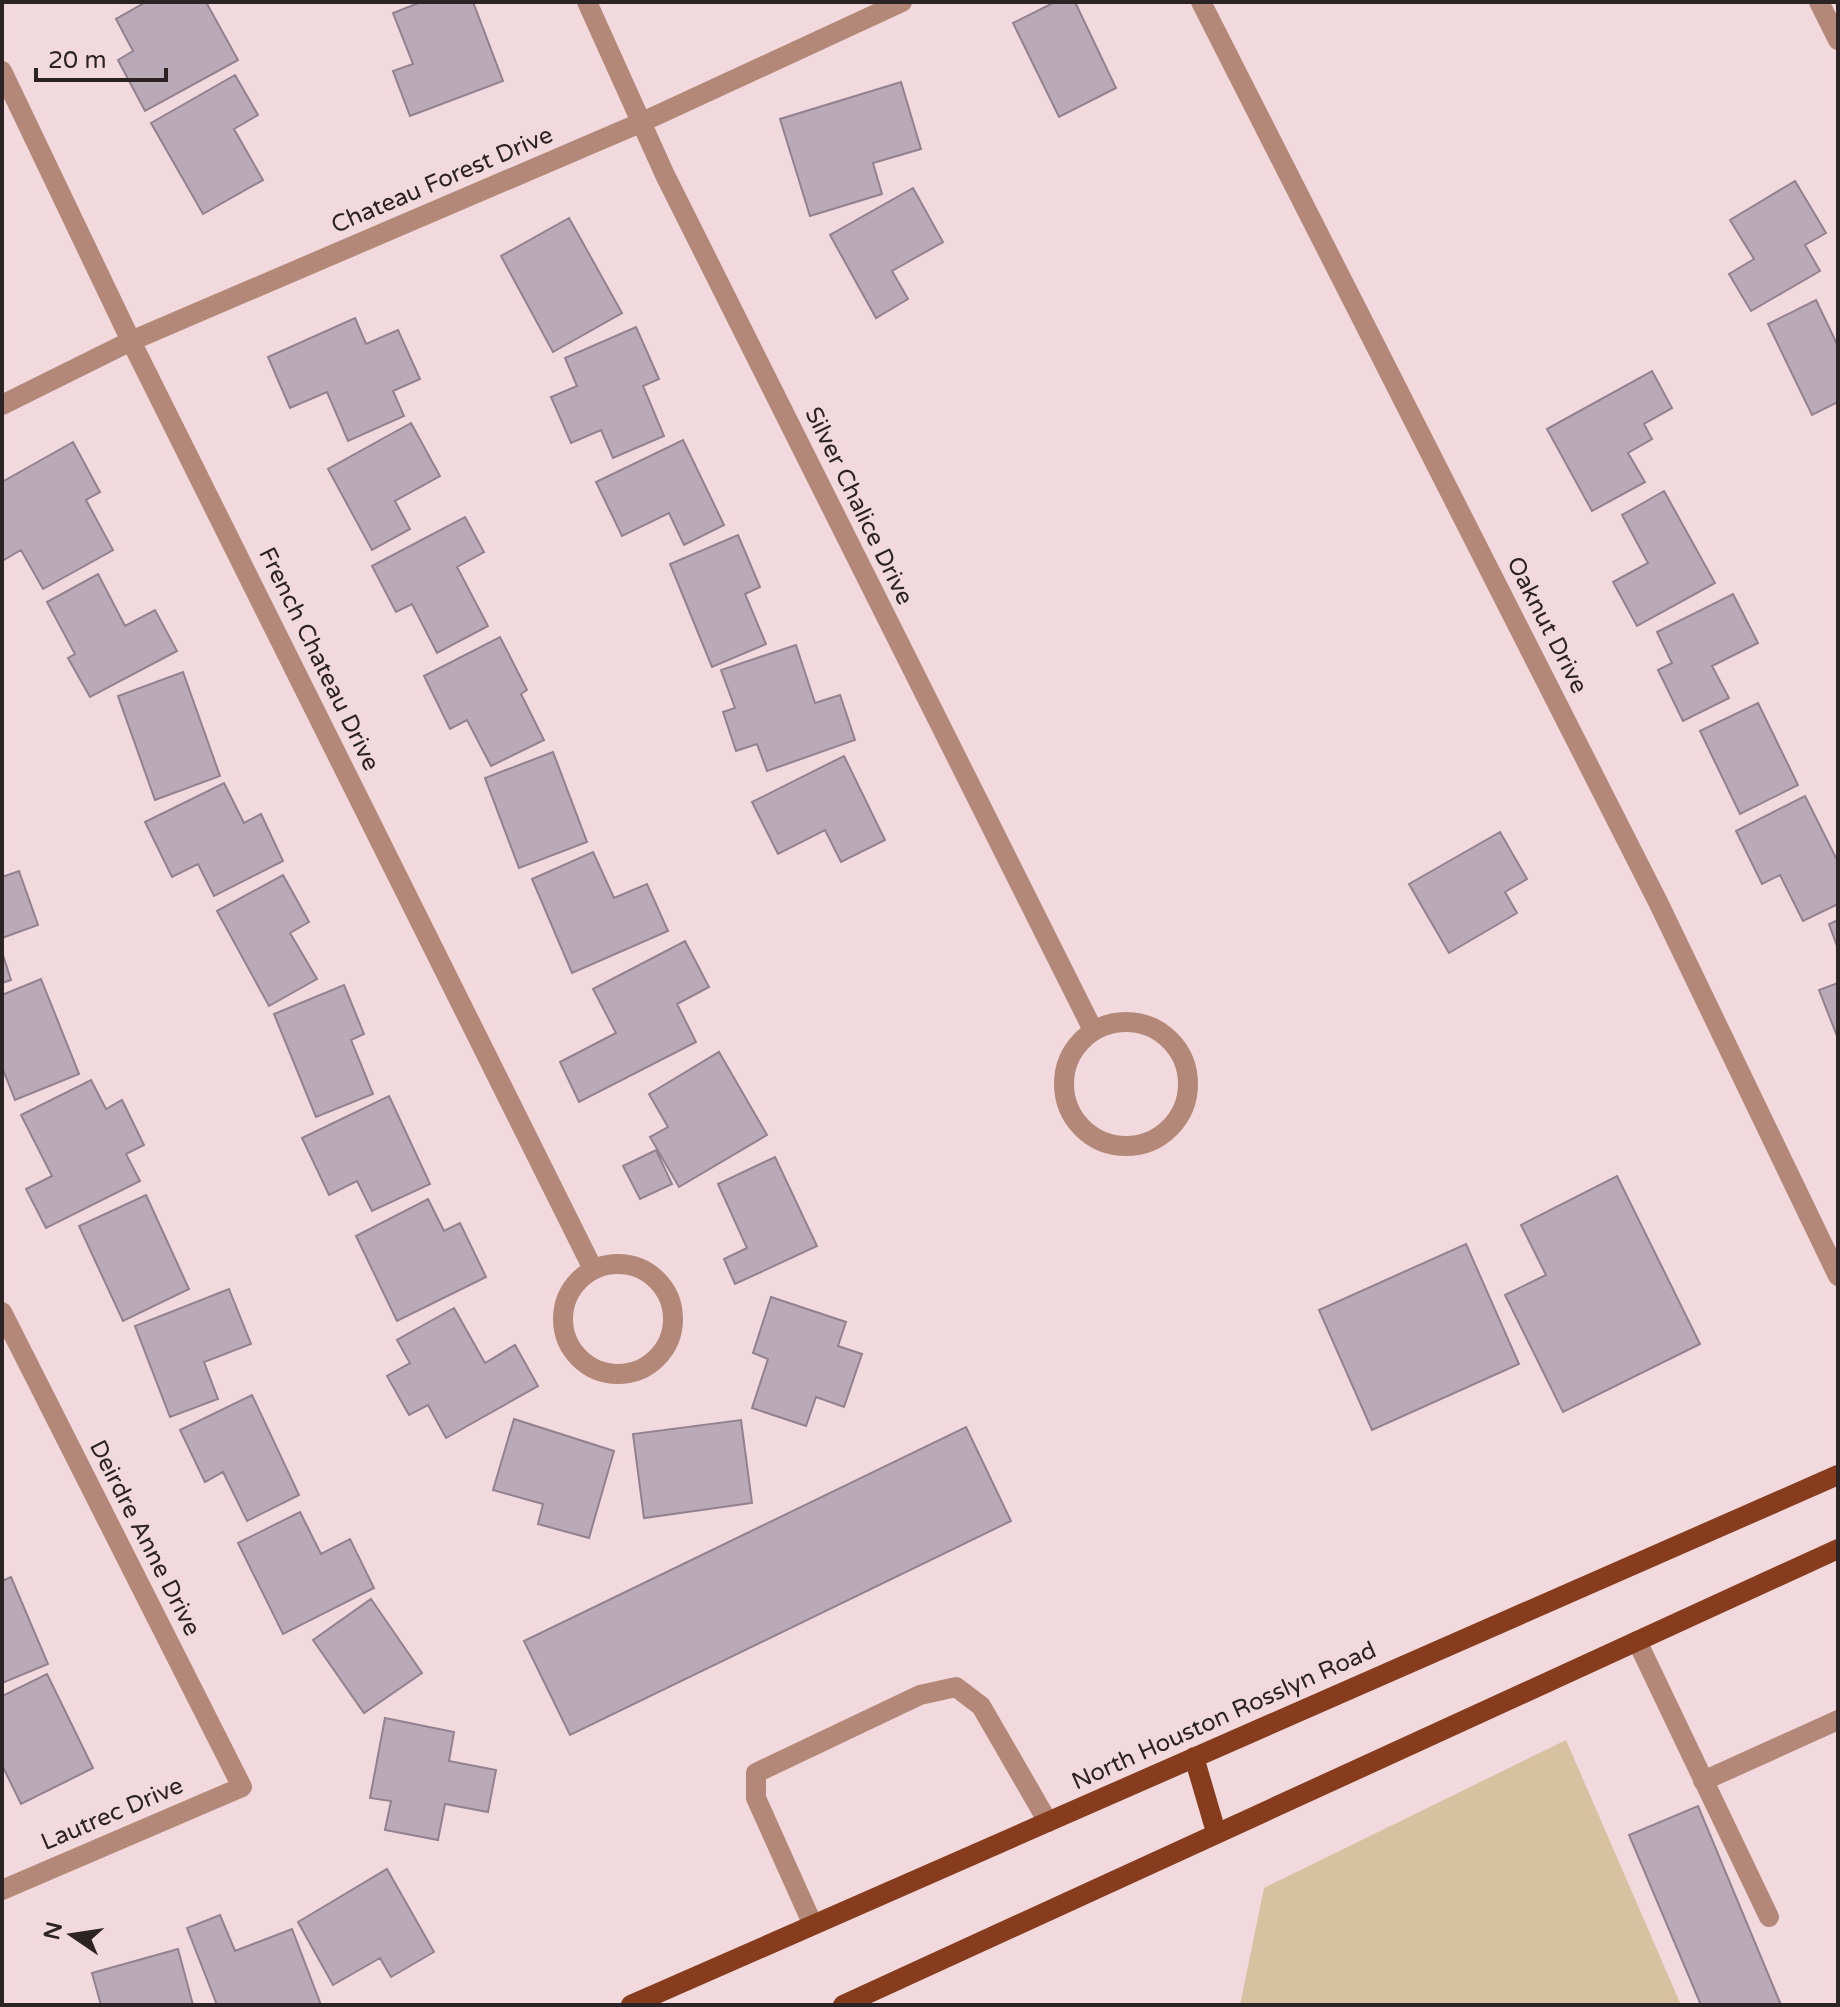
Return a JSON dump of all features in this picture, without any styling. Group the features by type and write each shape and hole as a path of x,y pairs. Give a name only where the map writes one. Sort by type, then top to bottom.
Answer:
{"main road":[{"name":"North Houston Rosslyn Road","path":"631,2005 1838,1475"},
{"path":"843,2005 1838,1549"},
{"path":"1194,1757 1216,1832"}],"street":[{"name":"Silver Chalice Drive","path":"587,2 640,123 1093,1030"},
{"name":"Chateau Forest Drive","path":"2,405 131,341 640,123 902,2"},
{"name":"Oaknut Drive","path":"1201,2 1658,902 1838,1276"},
{"path":"1819,2 1838,40"},
{"name":"French Chateau Drive","path":"2,71 131,341 593,1269"},
{"path":"1117,1022 1141,1023 1163,1034 1180,1052 1188,1075 1187,1100 1176,1122 1158,1139 1134,1147 1110,1146 1088,1135 1071,1117 1063,1093 1064,1069 1075,1046 1093,1030 1117,1022"},
{"path":"614,1264 636,1266 655,1277 668,1294 674,1315 671,1337 660,1356 643,1370 622,1376 600,1373 581,1362 568,1345 562,1323 565,1302 576,1283 593,1269 614,1264"},
{"name":"Deirdre Anne Drive","path":"2,1312 242,1787"},
{"path":"1637,1641 1769,1917"},
{"path":"813,1925 756,1798 756,1773 920,1695 956,1687 981,1706 1048,1822"},
{"path":"1703,1781 1838,1720"},
{"name":"Lautrec Drive","path":"2,1890 242,1787"}],"shaded area":[{"path":"1566,1740 1681,2005 1240,2005 1264,1888"}],"building":[{"path":"146,2 206,2 238,60 145,111 118,60 133,51 116,19"},
{"path":"421,2 473,2 503,81 410,116 393,71 413,64 393,13"},
{"path":"1055,2 1075,2 1116,88 1059,117 1013,23"},
{"path":"235,75 258,115 234,129 263,180 203,214 151,123"},
{"path":"901,82 921,149 873,163 882,194 810,216 780,119"},
{"path":"1795,181 1826,233 1805,245 1820,271 1751,311 1729,274 1754,259 1730,220"},
{"path":"913,188 943,242 892,271 908,299 876,318 830,235"},
{"path":"569,218 622,313 553,352 501,256"},
{"path":"1816,300 1838,346 1838,402 1812,415 1768,324"},
{"path":"355,318 366,344 398,330 420,379 393,391 404,416 348,441 327,392 290,408 268,357"},
{"path":"636,327 659,379 643,386 664,436 613,458 601,430 571,443 551,397 577,386 565,358"},
{"path":"1652,371 1672,408 1644,424 1652,439 1628,453 1645,482 1592,511 1547,429"},
{"path":"411,423 440,476 395,501 410,529 372,550 328,469"},
{"path":"683,440 724,525 684,545 669,513 622,536 596,482"},
{"path":"73,442 100,492 86,500 113,550 43,589 21,550 2,561 2,482"},
{"path":"1664,491 1715,583 1637,626 1613,582 1648,563 1622,515"},
{"path":"465,517 484,552 457,567 488,626 437,653 412,604 396,612 372,566"},
{"path":"738,535 760,587 745,594 766,644 712,667 670,564"},
{"path":"98,574 125,626 155,610 177,651 90,697 68,658 75,654 47,602"},
{"path":"1733,594 1758,643 1712,666 1729,698 1683,721 1658,670 1672,663 1657,632"},
{"path":"500,637 527,690 521,694 544,740 491,766 467,720 450,729 424,676"},
{"path":"796,645 815,703 840,695 855,740 767,771 757,744 736,751 723,712 735,708 721,670"},
{"path":"183,672 220,776 155,800 118,696"},
{"path":"1758,703 1798,785 1740,814 1700,731"},
{"path":"553,752 587,842 519,868 485,778"},
{"path":"844,756 885,840 841,862 825,830 778,854 752,802"},
{"path":"224,783 244,823 261,814 283,861 214,896 198,864 172,877 145,822"},
{"path":"1805,796 1838,862 1838,904 1803,921 1780,875 1762,884 1736,831"},
{"path":"1500,832 1527,879 1505,892 1517,913 1449,953 1409,884"},
{"path":"593,852 614,898 647,884 668,931 572,973 532,879"},
{"path":"19,871 38,925 2,938 2,877"},
{"path":"283,875 309,922 290,933 317,979 269,1006 217,911"},
{"path":"1838,920 1838,949 1829,924"},
{"path":"685,941 709,987 677,1004 696,1042 579,1102 560,1062 616,1033 593,989"},
{"path":"2,952 11,980 2,983"},
{"path":"41,979 79,1074 15,1100 2,1067 2,995"},
{"path":"1838,983 1838,1035 1837,1036 1819,990"},
{"path":"344,985 364,1034 351,1040 373,1094 316,1117 274,1014"},
{"path":"719,1052 767,1135 679,1187 650,1137 668,1127 649,1094"},
{"path":"91,1080 106,1109 122,1100 144,1145 126,1154 140,1181 46,1228 26,1189 52,1176 21,1115"},
{"path":"389,1096 430,1184 372,1211 357,1181 329,1195 302,1138"},
{"path":"656,1150 672,1184 640,1199 623,1166"},
{"path":"775,1157 817,1246 735,1284 724,1259 747,1248 718,1184"},
{"path":"1617,1176 1700,1344 1563,1412 1505,1295 1546,1275 1521,1225"},
{"path":"146,1195 189,1289 123,1321 79,1226"},
{"path":"428,1199 444,1231 460,1223 486,1277 397,1321 356,1236"},
{"path":"1466,1244 1519,1364 1372,1430 1319,1310"},
{"path":"229,1289 251,1344 204,1362 218,1399 170,1417 135,1326"},
{"path":"771,1297 846,1322 838,1346 862,1354 844,1407 816,1397 806,1426 752,1408 768,1359 753,1353"},
{"path":"454,1308 485,1363 515,1345 538,1386 446,1438 428,1405 409,1415 387,1376 410,1363 397,1340"},
{"path":"252,1395 299,1495 247,1521 223,1472 205,1482 180,1430"},
{"path":"514,1419 614,1451 589,1538 538,1524 543,1504 493,1490"},
{"path":"741,1420 752,1503 644,1518 633,1434"},
{"path":"966,1427 1011,1521 570,1735 524,1641"},
{"path":"300,1512 321,1554 350,1539 374,1588 283,1634 238,1543"},
{"path":"11,1577 48,1664 2,1683 2,1581"},
{"path":"371,1599 422,1673 364,1713 313,1640"},
{"path":"47,1674 93,1768 21,1804 2,1765 2,1696"},
{"path":"385,1718 454,1732 449,1761 496,1770 488,1812 445,1804 438,1840 385,1830 391,1801 370,1798"},
{"path":"1698,1806 1781,2005 1701,2005 1629,1835"},
{"path":"387,1869 434,1952 391,1977 380,1958 333,1985 298,1922"},
{"path":"220,1915 235,1951 292,1929 321,2005 217,2005 187,1928"},
{"path":"178,1949 193,2005 101,2005 92,1973"}]}
